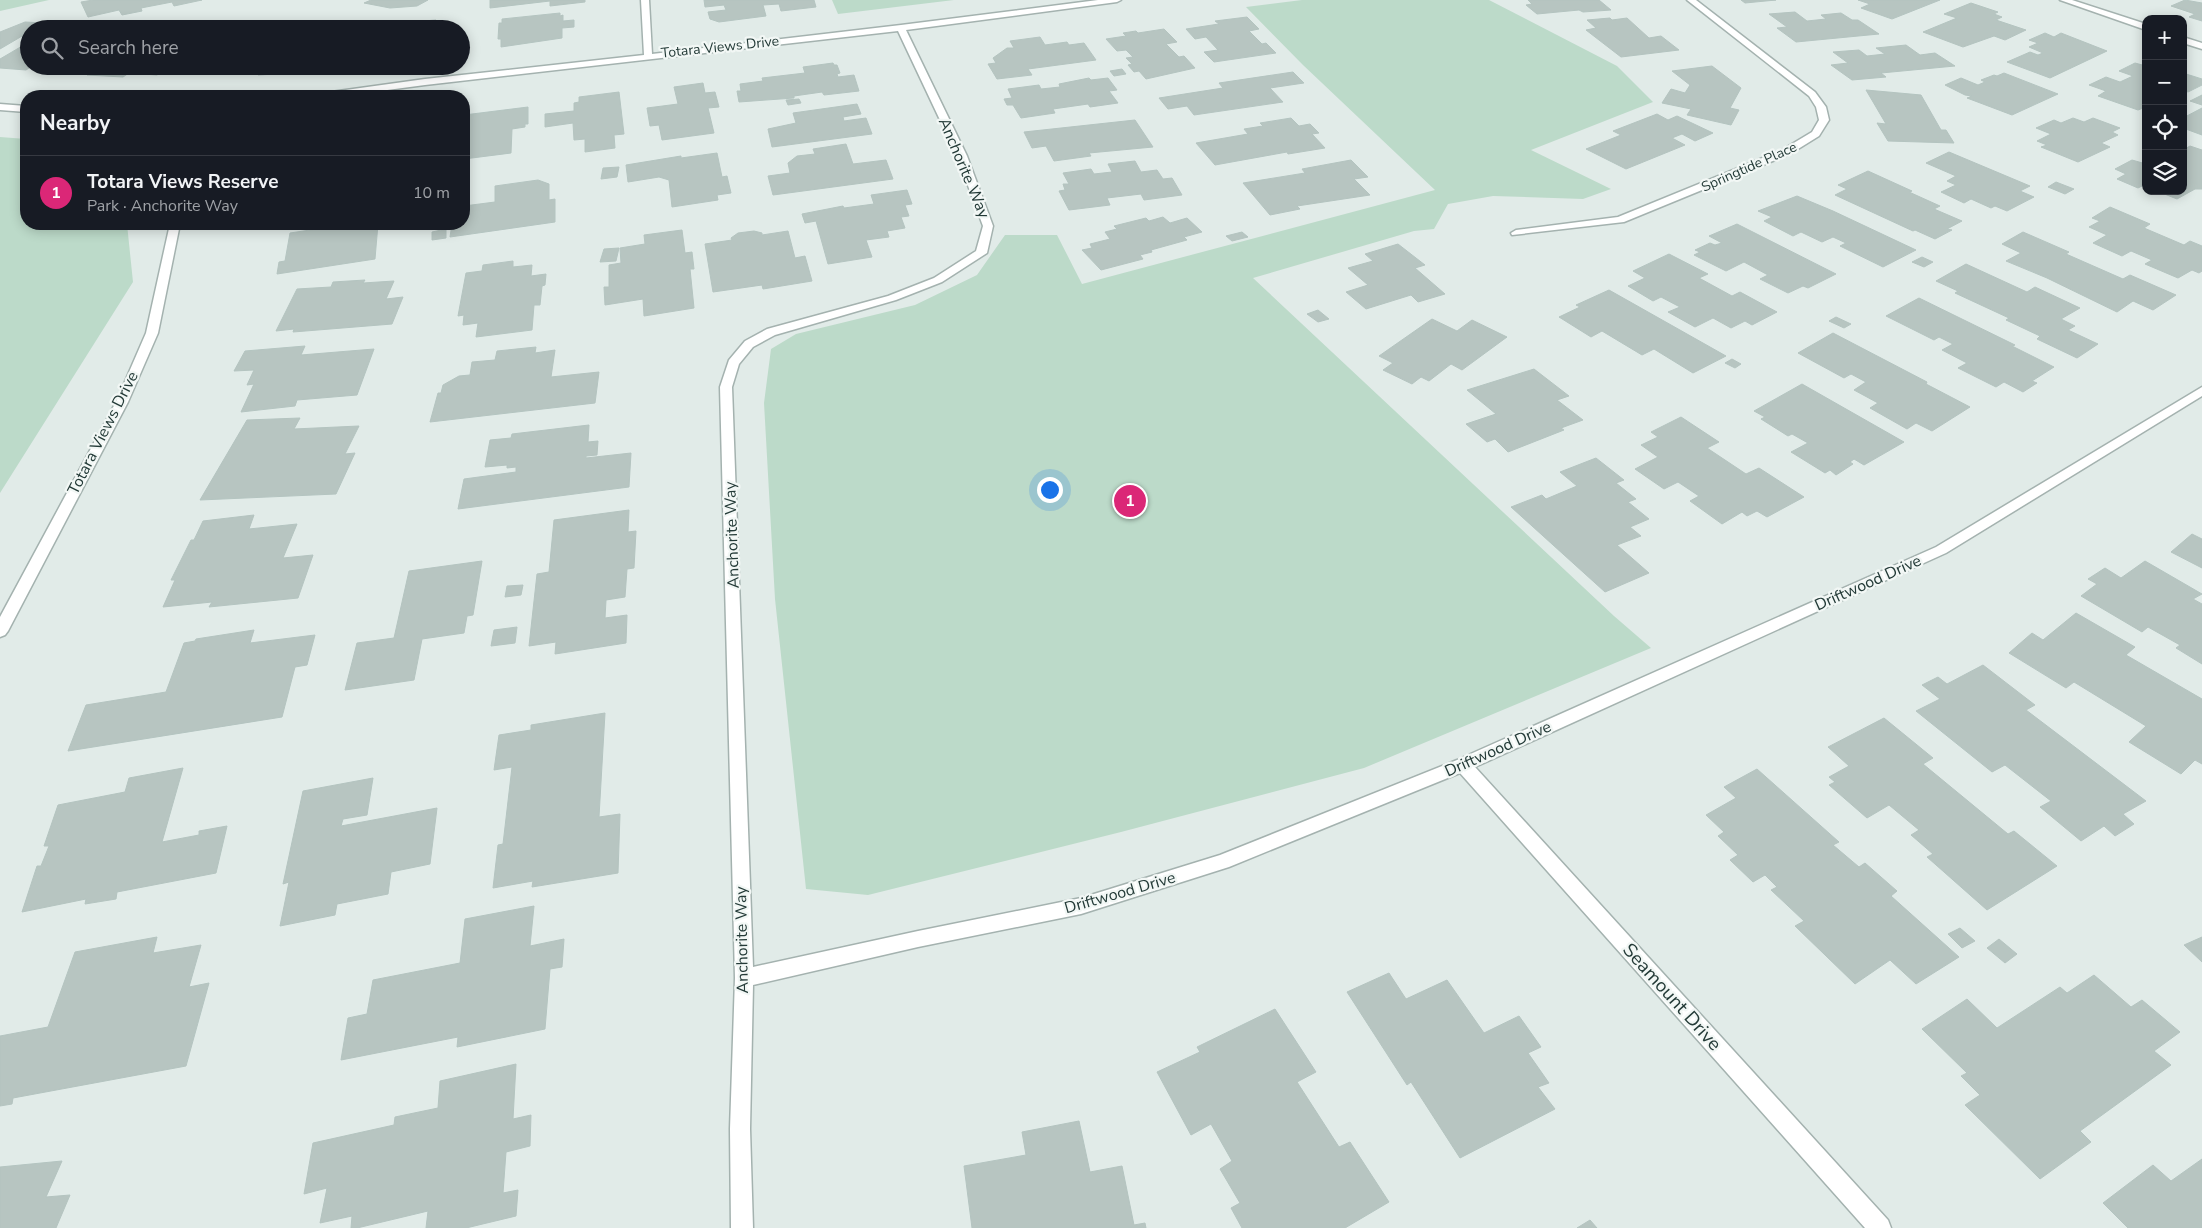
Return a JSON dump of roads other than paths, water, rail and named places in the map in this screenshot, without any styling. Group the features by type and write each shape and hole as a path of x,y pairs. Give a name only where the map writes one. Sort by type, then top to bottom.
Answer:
{"street":[{"path":"645,0 648,55"},
{"name":"Totara Views Drive","path":"366,90 648,55 901,28 1117,0"},
{"name":"Springtide Place","path":"1516,233 1620,220 1786,152 1816,134 1824,120 1821,107 1812,94 1690,0"},
{"path":"2064,0 2142,26"},
{"name":"Anchorite Way","path":"742,1228 740,1129 744,978 736,636 726,387 733,363 749,344 771,332 892,298 938,280 981,253 988,226 962,156 901,28"},
{"path":"2187,41 2202,46"},
{"path":"0,107 20,109"},
{"name":"Totara Views Drive","path":"0,631 122,402 152,332 174,230"},
{"name":"Driftwood Drive","path":"744,978 918,939 1081,906 1223,862 1463,766 1942,550 2202,391"},
{"name":"Seamount Drive","path":"1463,766 1880,1228"}],"place":[{"name":"Totara Views Reserve","path":"1130,501"}]}
